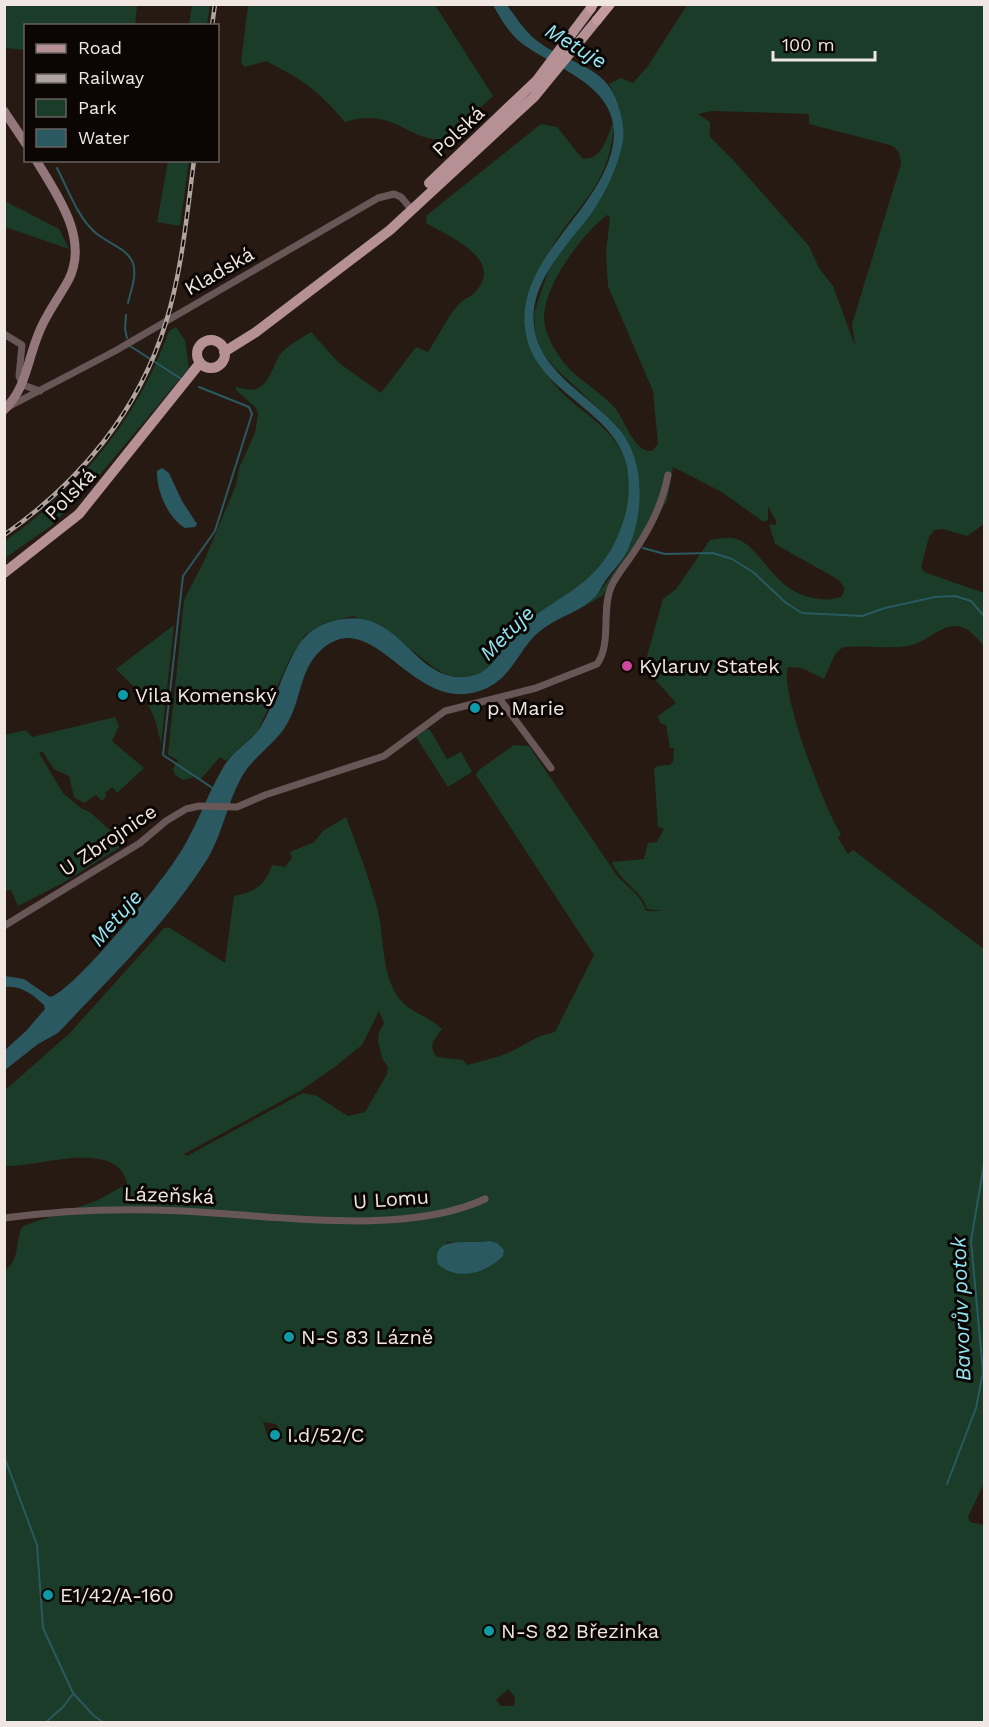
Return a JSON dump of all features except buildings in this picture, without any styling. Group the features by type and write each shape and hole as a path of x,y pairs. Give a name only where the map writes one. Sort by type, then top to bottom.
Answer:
{"highway":[{"path":"597,20 609,4"}],"main road":[{"name":"Polská","path":"574,42 592,6"},
{"name":"Polská","path":"223,349 255,333 337,269 410,207 530,94 574,42 597,20"},
{"path":"4,111 24,141"},
{"name":"Kladská","path":"6,408 23,385 42,325 68,281 76,254 69,220 37,162"},
{"path":"214,340 223,349 220,363 205,365 197,353 201,344 214,340"},
{"name":"Polská","path":"4,573 79,514 205,365"}],"street":[{"name":"Kladská","path":"6,408 215,294 378,198 394,194 410,207"},
{"path":"4,334 22,345 19,376 23,385 40,391"},
{"path":"550,768 499,698 536,688 597,664 602,657 605,611 611,587 657,514 668,475"},
{"name":"U Zbrojnice","path":"4,926 140,843 166,821 186,809 199,806 237,807 265,795 384,756 396,749 437,715 499,698"},
{"name":"U Lomu","path":"333,1219 407,1218 473,1204 485,1199"},
{"name":"Lázeňská","path":"4,1218 42,1213 127,1209 333,1219"}],"green space":[{"path":"5,4 137,5 135,24 24,24 24,50 5,48"},
{"path":"192,5 210,5 207,24 189,24"},
{"path":"248,5 435,5 493,96 461,122 447,139 423,137 390,122 377,119 363,118 345,122 318,94 290,74 266,61 245,67 241,63"},
{"path":"687,5 984,5 984,524 967,536 943,529 934,530 929,537 921,567 924,572 984,593 984,647 973,634 954,626 908,646 843,647 835,654 824,679 802,668 788,667 787,680 790,700 805,750 841,834 838,838 848,854 853,850 984,949 984,1483 968,1517 970,1522 984,1525 984,1722 5,1722 5,1270 13,1261 23,1226 96,1201 127,1184 120,1170 108,1162 93,1158 5,1166 4,1091 70,1033 164,928 170,928 225,963 234,896 258,887 266,878 272,865 285,867 292,858 290,852 314,842 323,831 346,817 379,915 388,976 392,987 402,1002 442,1029 432,1046 437,1057 463,1060 467,1065 508,1053 537,1038 555,1032 594,955 476,775 479,770 514,745 529,746 618,877 638,896 646,911 663,911 647,909 645,903 615,869 612,862 644,859 648,843 657,842 664,829 658,827 654,769 673,762 674,748 670,748 666,725 660,723 658,716 676,703 644,667 663,599 676,589 710,540 727,538 743,541 787,587 800,594 818,599 831,599 841,597 845,589 839,580 775,544 769,524 776,525 776,521 768,506 768,520 764,522 720,491 673,467 667,501 602,596 574,612 598,594 626,555 631,544 640,487 618,427 554,367 541,351 535,332 534,313 548,272 623,139 620,110 609,84 621,78 633,83 648,66","holes":["712,111 809,114 809,124 890,145 897,150 901,164 852,324 855,346 833,286 819,268 809,246 710,137 710,122 698,114","607,215 610,217 606,253 608,286 653,391 658,444 652,451 640,447 630,435 615,408 564,363 546,330 544,318 550,291 566,261 587,234","379,1011 384,1023 379,1032 378,1041 382,1058 388,1067 387,1074 365,1112 348,1116 317,1096 303,1093 187,1156 184,1154 300,1091 362,1045","490,1241 437,1258 447,1242 474,1244","263,1422 276,1424 283,1438 273,1441 268,1437","508,1689 515,1697 514,1706 501,1706 496,1700"]},
{"path":"614,120 611,145 605,166 597,184 551,248 536,281 525,322 551,380 570,401 613,438 626,463 629,477 627,508 618,539 611,553 592,577 518,629 489,667 473,676 454,676 441,672 411,650 353,616 325,623 305,635 289,660 258,731 226,761 220,757 200,780 194,777 183,780 175,775 173,769 178,760 168,755 184,600 205,559 236,485 239,468 255,433 258,414 256,408 237,391 235,386 256,389 262,385 283,351 311,332 339,363 381,393 416,347 428,352 455,309 477,290 483,278 483,268 470,249 426,223 427,215 541,124 557,127 582,158 589,158 595,156 603,146"},
{"path":"168,162 189,162 180,226 157,222"},
{"path":"5,201 59,229 69,249 5,227"},
{"path":"176,327 185,340 189,368 93,483 51,526 5,558 5,541 58,498 104,449 141,394 169,331"},
{"path":"174,625 161,744 151,710 134,687 116,669"},
{"path":"115,717 119,726 112,741 144,768 117,793 112,787 105,793 106,797 102,801 96,795 84,803 74,797 69,776 54,769 42,751 39,753 63,793 82,809 90,812 125,844 61,884 18,906 11,890 5,891 5,735 26,730 32,737"},
{"path":"426,729 430,730 447,759 461,752 472,772 448,787 416,737"}],"water":[{"path":"493,5 507,5 536,40 548,49 597,74 615,95 621,115 623,141 611,178 593,211 561,252 542,282 536,298 534,314 535,332 548,361 570,385 619,429 634,455 640,485 640,501 635,531 628,550 596,596 584,606 544,628 529,642 511,668 487,688 461,694 437,689 415,677 376,648 357,639 338,640 318,653 304,677 288,722 240,780 213,849 175,905 138,949 58,1033 38,1044 5,1070 5,1050 45,1009 44,1005 26,991 16,987 5,987 5,976 24,979 50,997 77,977 116,936 176,859 228,761 260,728 292,656 309,633 333,621 356,618 374,623 390,632 431,667 446,675 464,677 474,675 490,666 518,630 587,579 610,552 619,533 627,509 629,493 627,467 620,448 609,431 547,375 535,358 527,339 525,311 531,286 543,262 592,194 605,170 613,145 613,124 608,108 597,93 583,81 519,41 504,24"},
{"path":"162,468 169,473 182,501 197,524 195,527 185,528 168,511 157,478 157,471"},
{"path":"490,1241 497,1243 504,1250 503,1256 480,1271 454,1273 438,1264 437,1255 440,1248 446,1245"}],"waterway":[{"path":"57,168 69,194 90,228 127,254 133,263 133,283 128,303"},
{"path":"126,315 127,338"},
{"path":"130,346 183,380"},
{"path":"199,387 249,407 252,414 215,531 183,576 163,755 214,789"},
{"name":"Bavorův potok","path":"643,548 665,554 713,553 732,559 753,572 786,603 802,613 862,616 885,608 935,597 955,596 971,601 984,616"},
{"name":"Bavorův potok","path":"947,1484 976,1408 983,1372 971,1241 984,1164"},
{"path":"4,1456 37,1545 43,1628 73,1693 94,1716 103,1722"},
{"path":"46,1722 63,1707 73,1694"}],"railway":[{"path":"212,24 215,4"},
{"path":"4,535 58,492 82,468 123,415 140,385 154,355 172,302 194,162"}],"place":[{"name":"Kylaruv Statek","path":"627,666"},
{"name":"Vila Komenský","path":"123,695"},
{"name":"p. Marie","path":"475,708"},
{"name":"N-S 83 Lázně","path":"289,1337"},
{"name":"I.d/52/C","path":"275,1435"},
{"name":"E1/42/A-160","path":"48,1595"},
{"name":"N-S 82 Březinka","path":"489,1631"}],"water label":[{"name":"Metuje","path":"576,46"},
{"name":"Metuje","path":"507,633"},
{"name":"Metuje","path":"116,918"}]}
